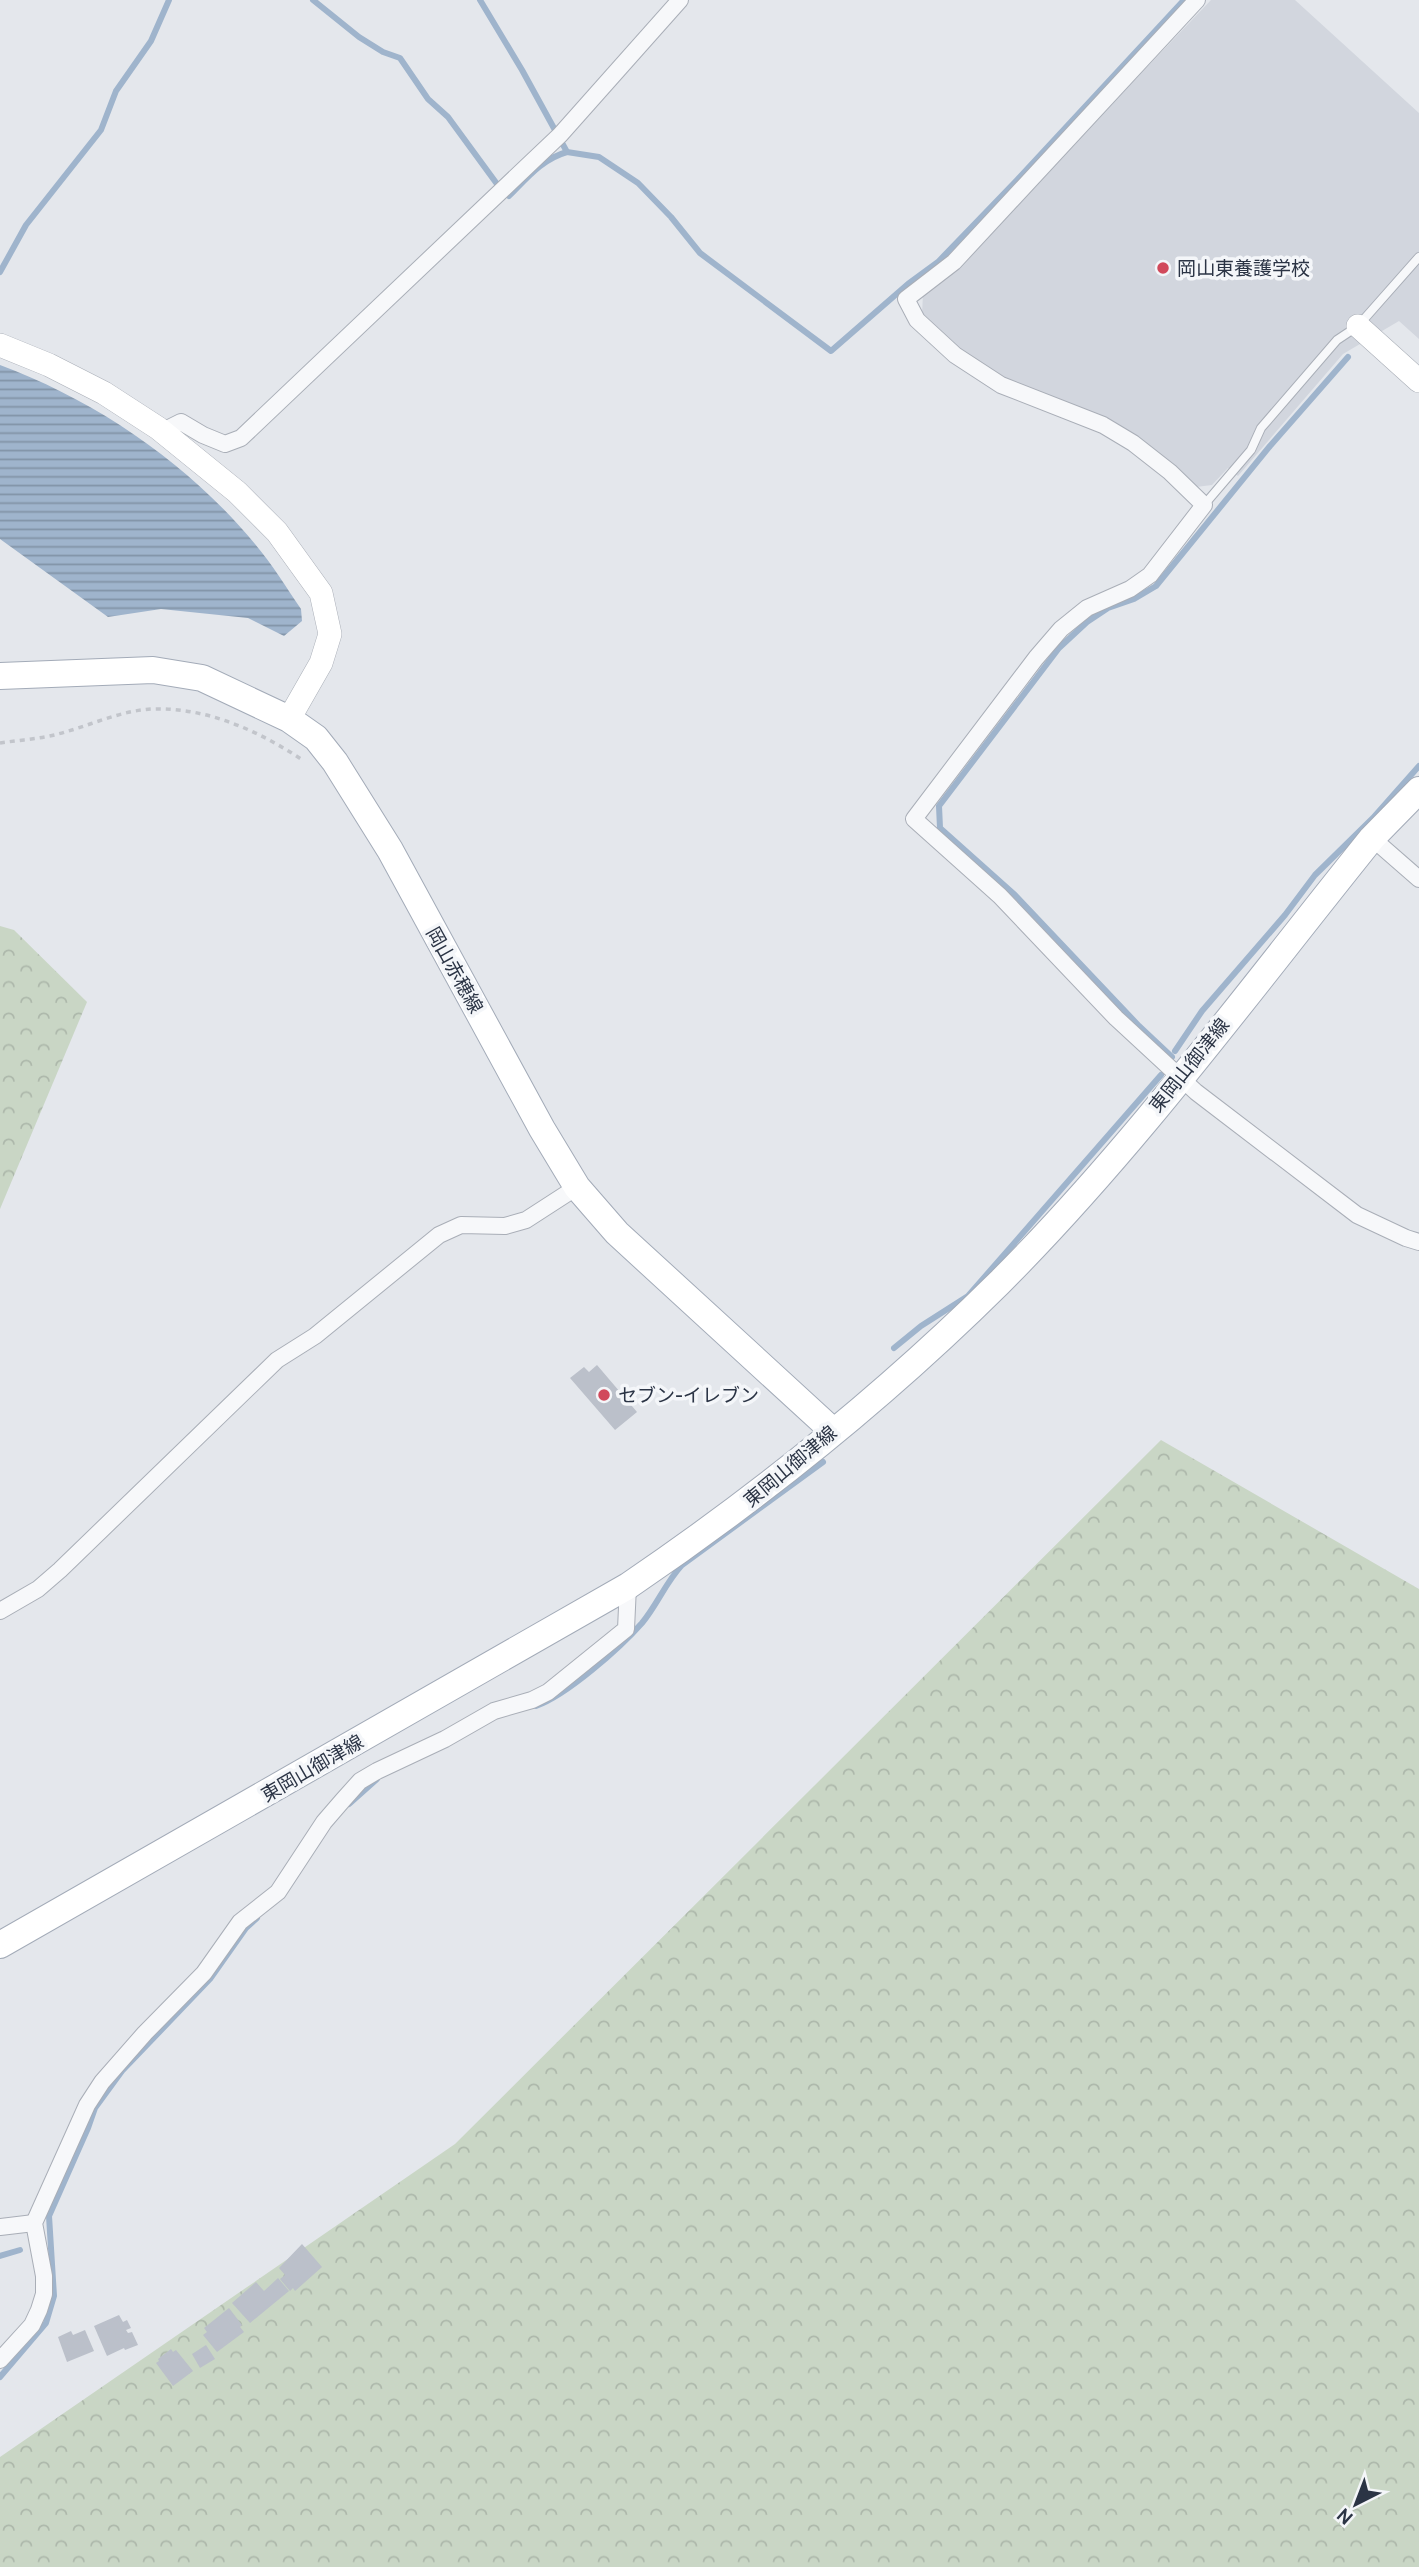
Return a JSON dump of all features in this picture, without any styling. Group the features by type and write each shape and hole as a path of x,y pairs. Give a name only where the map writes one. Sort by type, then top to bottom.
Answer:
{"main road":[{"name":"岡山赤穂線","path":"0,676 153,670 202,678 289,719 316,737 335,762 390,850 542,1129 577,1187 617,1233 832,1431"},
{"name":"東岡山御津線","path":"0,1945 628,1586 777,1479 942,1337 1000,1281 1117,1154 1372,838 1419,790"}],"street":[{"path":"163,431 181,422 225,444 241,438 559,136 680,0"},
{"path":"1197,0 954,262 906,299 917,320 955,355 1000,385 1102,425 1133,443 1170,472 1204,505 1150,575 1130,589 1087,608 1061,629 914,819 1000,896 1116,1018 1180,1078 1357,1215 1419,1242"},
{"path":"1358,326 1419,381"},
{"path":"0,345 49,365 104,393 163,431 237,492 277,532 321,593 330,634 321,663 289,719"},
{"path":"1372,838 1419,879"},
{"path":"0,1611 38,1588 60,1570 277,1360 315,1336 439,1235 461,1226 505,1226 526,1220 577,1187"},
{"path":"0,2360 32,2325 44,2294 44,2276 34,2223 87,2105 102,2082 204,1973 240,1922 278,1892 324,1822 360,1782 494,1711 532,1700 548,1692 626,1629 628,1586"},
{"path":"0,2227 34,2223"}],"lane":[{"path":"1204,505 1251,450 1261,428 1337,341 1358,326 1419,257"}],"path":[{"path":"0,743 57,734 105,718 149,709 182,710 223,720 271,739 309,765 335,762"}],"shaded area":[{"path":"1211,0 1295,0 1419,113 1419,339 1399,321 1343,354 1238,476 1228,468 1212,485 1196,487 1152,448 1112,421 1004,377 958,348 922,316 923,293 1046,173"}],"green space":[{"path":"0,926 14,930 87,1002 0,1209"},
{"path":"1161,1440 1419,1589 1419,2567 0,2567 0,2457 455,2144"}],"water":[{"path":"0,365 106,416 139,438 201,487 255,544 301,609 302,621 284,636 248,618 161,609 108,617 0,539"}],"building":[{"name":"セブン-イレブン","path":"597,1365 637,1412 615,1430 570,1378 584,1367 589,1372"},
{"path":"302,2244 322,2267 295,2291 293,2288 290,2291 280,2279 285,2275 279,2268"},
{"path":"278,2278 289,2291 250,2323 232,2303 256,2282 264,2291"},
{"path":"229,2308 244,2332 217,2352 203,2335 207,2332 204,2328"},
{"path":"119,2315 123,2322 127,2320 131,2328 126,2330 128,2333 132,2332 138,2345 107,2356 94,2326"},
{"path":"85,2330 94,2351 67,2362 58,2337 71,2331 73,2335"},
{"path":"206,2345 215,2359 200,2368 192,2354"},
{"path":"171,2349 173,2352 176,2350 193,2371 173,2386 156,2363"}],"waterway":[{"path":"0,272 26,225 101,130 116,91 151,41 169,0"},
{"path":"313,0 359,37 383,52 400,58 428,99 448,117 497,184"},
{"path":"480,0 567,152 599,157 638,183 671,217 700,253 831,351 908,284 938,262 1184,0"},
{"path":"507,193 509,196 542,164 567,152"},
{"path":"1172,1057 1139,1026 1015,895 940,828 939,806 1059,648 1087,622 1108,608 1134,599 1156,586 1270,446 1348,357"},
{"path":"1175,1051 1202,1011 1285,915 1315,875 1373,818 1419,766"},
{"path":"894,1348 921,1326 968,1296 1161,1075"},
{"path":"536,1706 563,1692 621,1645 642,1623 682,1565 823,1462"},
{"path":"349,1804 377,1779"},
{"path":"0,2377 46,2323 54,2296 49,2216 95,2108 122,2071 210,1979 246,1928 257,1918"},
{"path":"0,2256 20,2250"}],"place":[{"name":"岡山東養護学校","path":"1163,268"},
{"name":"セブン-イレブン","path":"604,1395"}]}
